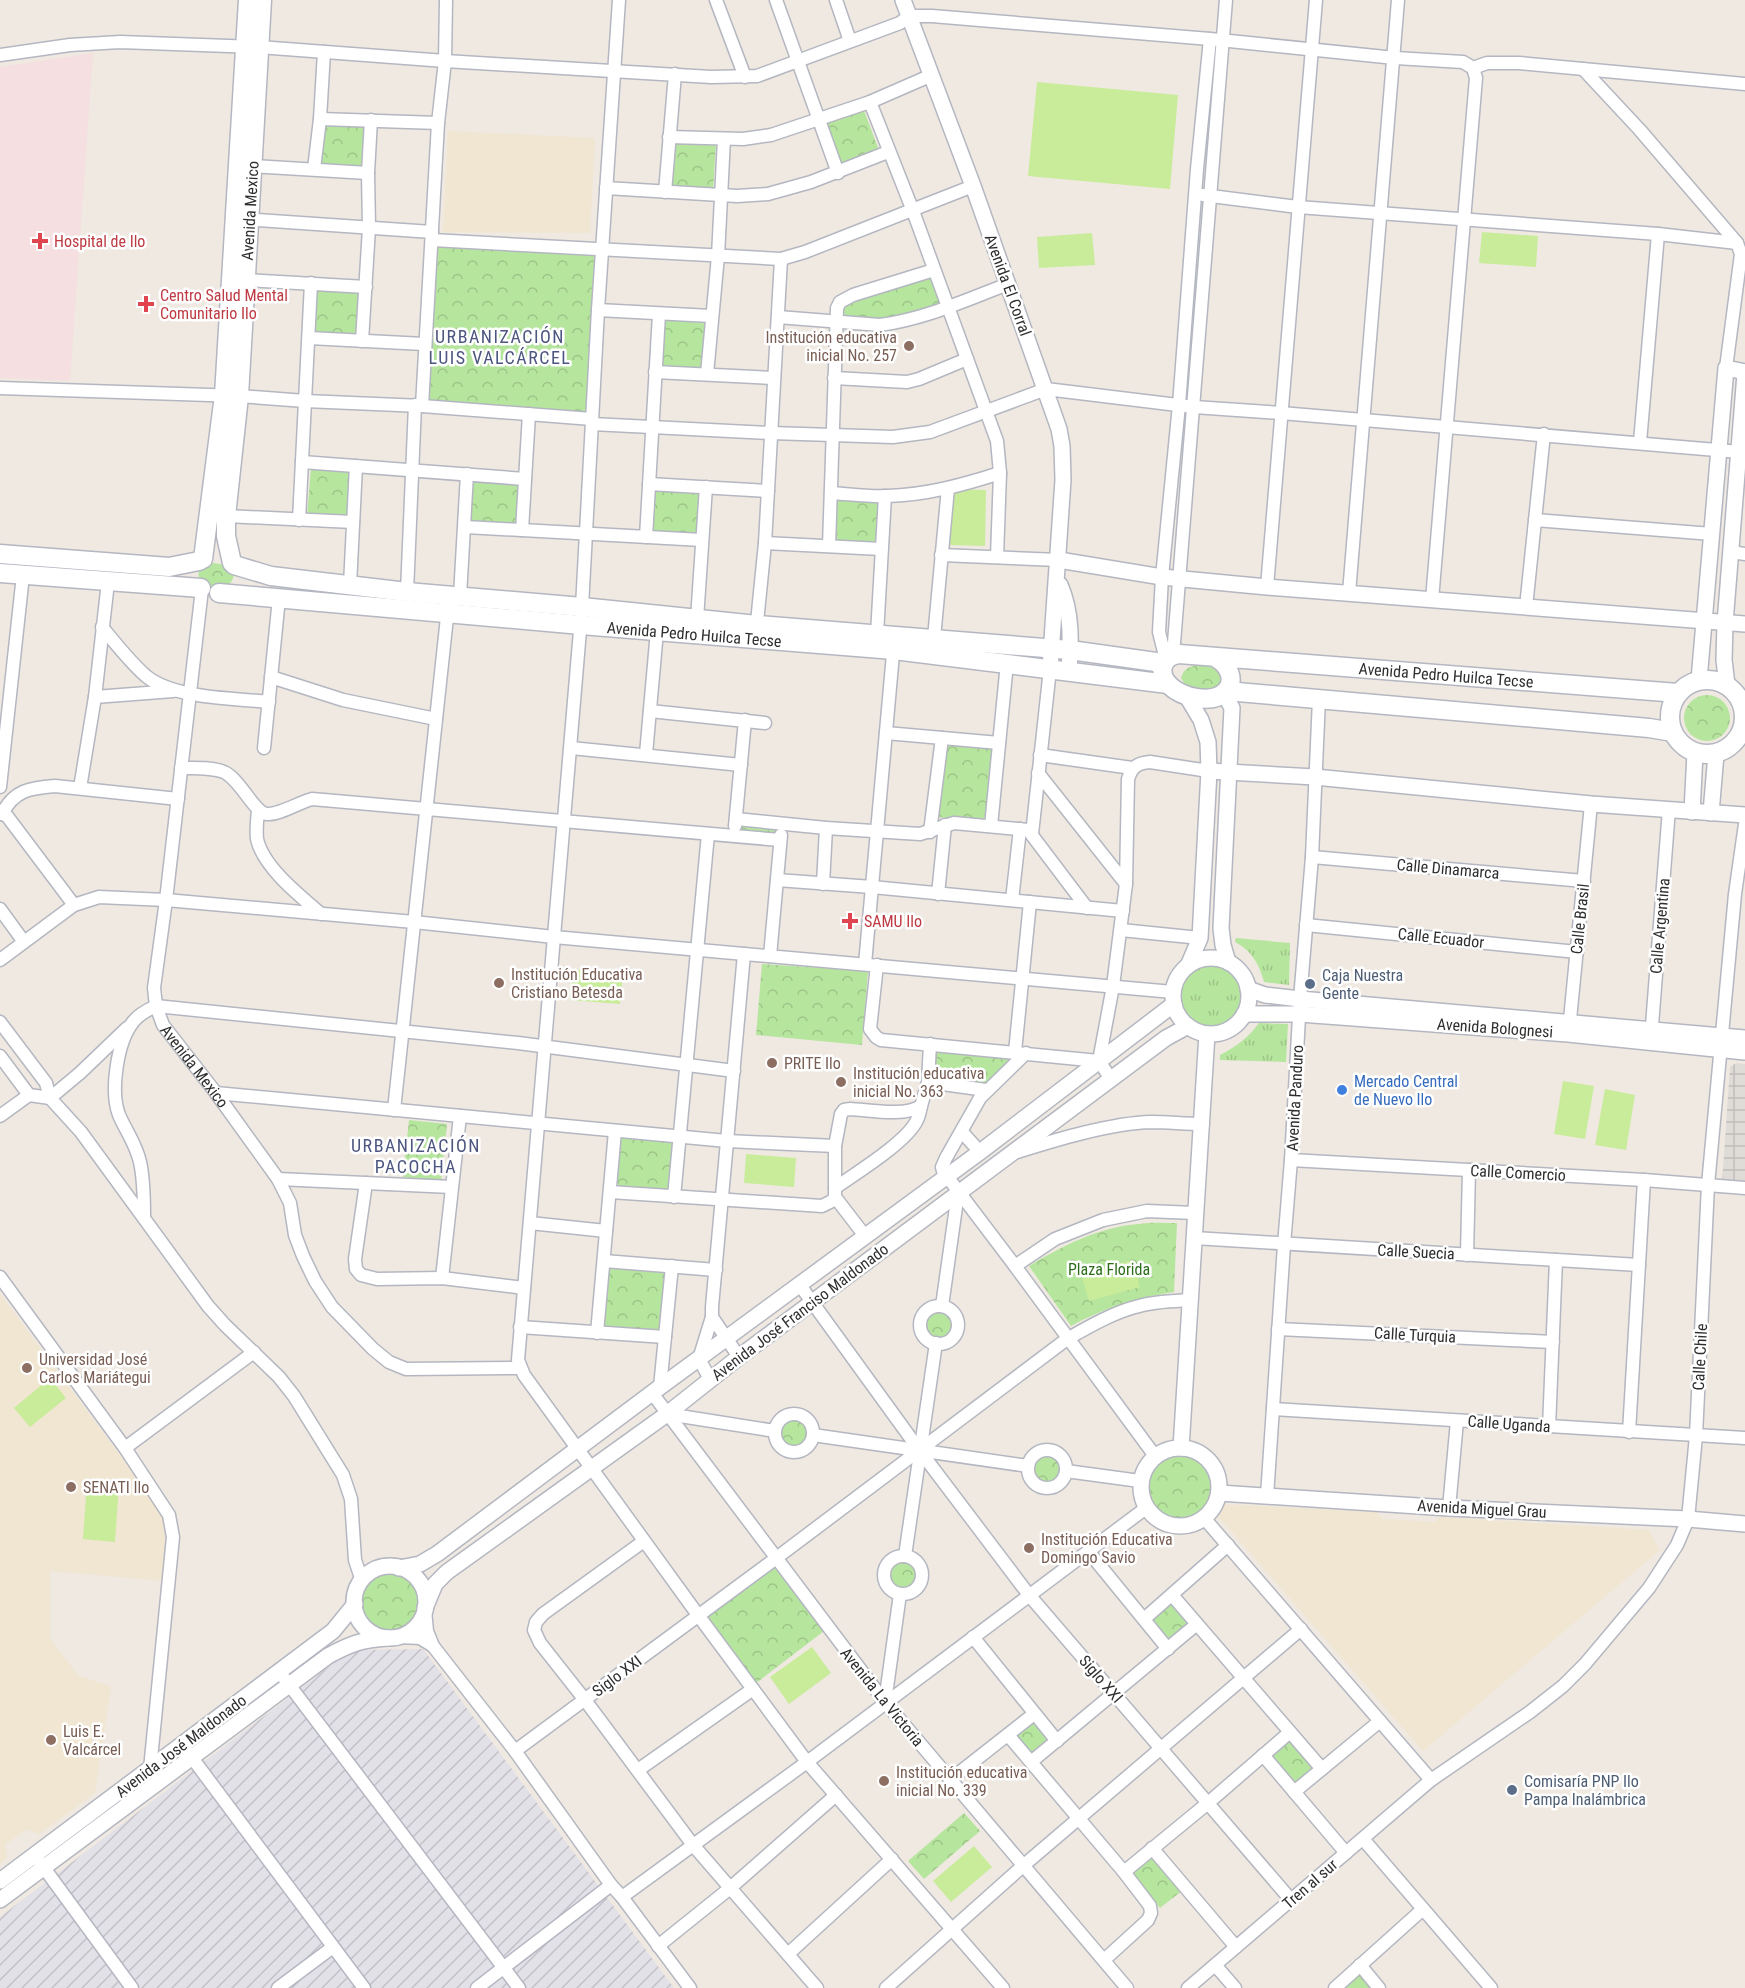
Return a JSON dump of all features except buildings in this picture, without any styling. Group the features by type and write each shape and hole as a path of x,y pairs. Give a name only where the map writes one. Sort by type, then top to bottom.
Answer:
{"main road":[{"path":"0,554 169,567 201,560 215,556 233,564 236,571 235,582 232,587 208,590 194,577 194,571 201,560 232,395 252,47 248,0"},
{"name":"Avenida Mexico","path":"233,564 226,536 232,395 246,280 242,219 252,166 252,47 262,0"},
{"name":"Avenida Pedro Huilca Tecse","path":"233,564 271,576 407,592 452,602"},
{"name":"Avenida Pedro Huilca Tecse","path":"0,573 279,598 452,602 581,616 697,619 756,632"},
{"name":"Avenida Pedro Huilca Tecse","path":"581,616 657,631 756,632 888,639 934,638 1168,660 1216,658 1678,693"},
{"name":"Avenida Pedro Huilca Tecse","path":"888,639 1007,663 1168,684"},
{"path":"1216,658 1228,667 1231,675 1230,684 1225,692"},
{"path":"1168,660 1163,674 1168,684 1186,695"},
{"path":"1699,680 1717,681 1735,691 1744,711 1740,741 1716,754 1695,753 1678,741 1672,732 1670,712 1672,702 1678,693 1690,683 1699,680"},
{"name":"Avenida Pedro Huilca Tecse","path":"1186,695 1207,698 1225,692 1319,699 1649,728 1672,732"}],"street":[{"path":"407,592 412,470 432,236 446,0"},
{"path":"619,0 598,310 581,616 565,822 517,1353 520,1368 698,1616 807,1762 1003,1988"},
{"path":"716,0 745,77"},
{"path":"776,0 838,173"},
{"path":"836,0 850,41"},
{"name":"Avenida El Corral","path":"903,0 973,186 1059,429 1063,480 1050,669"},
{"path":"1168,660 1159,632 1162,577 1179,405 1195,195 1216,40 1226,0"},
{"path":"1267,587 1316,0"},
{"path":"1349,593 1398,0"},
{"path":"0,55 70,45 120,42 252,47 444,61 745,77 757,76 798,61 900,23 909,16 932,16 1216,40 1313,51 1463,62 1473,68 1476,78 1466,220 1432,600"},
{"path":"1168,660 1194,407 1211,196 1216,40"},
{"path":"314,170 324,52"},
{"path":"1473,68 1493,63 1745,84"},
{"path":"1584,69 1737,243 1741,254 1726,368 1699,680"},
{"path":"665,192 675,74"},
{"path":"669,137 750,139 771,135 870,102 932,75"},
{"path":"870,102 997,441 1000,473 997,557"},
{"path":"320,119 438,123"},
{"path":"362,340 369,228 368,173 371,120"},
{"path":"706,374 718,256 724,139"},
{"path":"606,188 721,195 768,194 794,189 888,152"},
{"path":"252,166 368,173"},
{"path":"242,219 369,228 432,236 602,250 781,259 805,252 973,186"},
{"path":"1195,195 1298,207 1658,234 1737,243"},
{"path":"1640,442 1658,234"},
{"path":"756,632 765,543 781,259"},
{"path":"829,546 837,308 845,299 934,270"},
{"path":"246,280 366,287"},
{"path":"299,520 311,284"},
{"path":"778,317 880,325 910,320 1008,284"},
{"path":"598,310 711,316"},
{"path":"646,537 659,314"},
{"path":"309,338 424,344"},
{"path":"834,378 907,382 967,359"},
{"path":"1726,368 1745,373 1740,452 1741,494 1738,553 1725,623 1724,660 1735,691"},
{"path":"655,372 774,378"},
{"path":"0,388 232,395 305,401 418,405 652,426 893,437 930,432 1046,389 1194,407 1448,426 1740,452"},
{"path":"522,530 529,414"},
{"path":"1526,607 1544,434"},
{"path":"302,462 525,479"},
{"path":"350,585 356,466"},
{"path":"831,493 885,496 929,492 1000,473"},
{"path":"394,1110 436,719 465,527 467,474"},
{"path":"649,484 768,491"},
{"path":"697,619 706,487"},
{"path":"934,638 948,488"},
{"path":"885,496 881,549 888,639 886,733 872,887 870,1029 881,1040 1098,1061 1111,1078"},
{"path":"226,516 353,522"},
{"path":"1535,520 1712,534"},
{"path":"465,527 702,540"},
{"path":"765,543 881,549"},
{"path":"940,555 1059,560 1162,577 1267,587 1745,624"},
{"path":"0,787 23,575"},
{"name":"Avenida El Corral","path":"1057,579 1065,597 1069,620 1069,671"},
{"path":"80,789 95,697 108,582"},
{"name":"Avenida Mexico","path":"208,590 190,694 154,988 156,1006 163,1025 278,1179 290,1203 295,1235 315,1281 332,1307 373,1349 389,1362 406,1369 520,1368"},
{"path":"264,748 279,598"},
{"path":"102,627 147,677 174,690 190,694 269,702"},
{"path":"646,754 657,631"},
{"path":"991,826 1007,663"},
{"path":"1032,834 1050,669"},
{"path":"272,677 343,700 436,719"},
{"path":"95,697 174,690"},
{"path":"1225,692 1232,708 1221,928 1228,962"},
{"path":"1186,695 1201,720 1208,742 1209,771 1200,938 1188,966"},
{"name":"Avenida Panduro","path":"1267,1496 1312,857 1319,699"},
{"path":"650,711 765,723"},
{"path":"734,836 745,720"},
{"path":"886,733 999,742"},
{"path":"930,832 942,738"},
{"path":"571,748 741,765"},
{"path":"1692,812 1695,753"},
{"path":"1711,813 1716,754"},
{"path":"1040,755 1132,768"},
{"path":"1098,1061 1113,986 1126,884 1128,779 1132,768 1140,763 1150,762 1209,771 1315,777 1591,804 1745,815"},
{"path":"181,768 204,768 224,772 240,785 258,811 264,814 271,814 312,799 426,807 565,822 780,840"},
{"path":"1038,773 1126,884"},
{"path":"74,905 8,816 1,814 13,797 39,787 55,786 178,799"},
{"name":"Calle Brasil","path":"1569,1028 1591,804"},
{"name":"Calle Argentina","path":"1651,1036 1669,809"},
{"path":"258,811 257,838 261,850 291,887 321,914"},
{"path":"736,819 920,834 954,823 1028,830 1087,908"},
{"path":"770,956 782,823"},
{"name":"Calle Chile","path":"1431,1780 1530,1712 1563,1686 1585,1664 1649,1588 1677,1545 1688,1519 1696,1436 1708,1185 1721,1043 1740,894 1745,824"},
{"path":"939,894 945,825"},
{"path":"823,884 826,828"},
{"path":"1012,900 1020,829"},
{"path":"674,1197 708,834"},
{"name":"Calle Dinamarca","path":"1312,857 1584,881"},
{"path":"777,880 1123,911"},
{"path":"0,960 74,905 99,897 166,900 1113,986 1173,998"},
{"path":"1030,902 1022,978 1020,1052 980,1098 942,1167 946,1177 1015,1266 1155,1456"},
{"path":"0,909 24,942"},
{"name":"Calle Ecuador","path":"1306,925 1577,952"},
{"path":"1120,930 1200,938"},
{"path":"711,1379 699,1359 712,1317 744,954"},
{"path":"1207,958 1228,962 1241,973 1248,989 1248,1002 1244,1014 1232,1027 1224,1031 1207,1034 1188,1026 1179,1017 1173,998 1180,973 1197,960 1207,958"},
{"name":"Avenida Bolognesi","path":"1248,989 1300,1006 1721,1043 1745,1052"},
{"path":"433,1646 420,1638 375,1635 365,1628 358,1617 355,1604 356,1592 370,1573 381,1568 399,1568 429,1560 980,1152 1098,1061 1173,998"},
{"path":"0,1116 29,1095 50,1098 80,1073 144,1011 156,1006 402,1031 734,1071"},
{"name":"Avenida Bolognesi","path":"1244,1014 1300,1006"},
{"path":"0,1022 46,1083 50,1098 81,1131 208,1306 279,1377 294,1396 343,1475 351,1499 355,1560 362,1581"},
{"path":"132,1023 119,1059 115,1082 119,1115 133,1140 141,1163 144,1217"},
{"name":"Avenida José Franciso Maldonado","path":"425,1609 430,1593 441,1576 667,1414 739,1357 1111,1078 1166,1038 1188,1026"},
{"path":"1181,1448 1207,1034"},
{"name":"Avenida Bolognesi","path":"1721,1043 1745,1038"},
{"path":"835,1192 909,1132 917,1120 928,1082 930,1044"},
{"path":"0,1056 29,1095"},
{"path":"928,1082 986,1090"},
{"path":"216,1093 680,1137 835,1146"},
{"path":"610,1192 822,1206 832,1201 835,1192 835,1146 838,1119 844,1110 850,1108 904,1112 914,1111 921,1106"},
{"path":"442,1278 460,1116"},
{"path":"1010,1154 1051,1141 1108,1128 1149,1122 1203,1124"},
{"path":"597,1333 615,1131"},
{"path":"962,1132 980,1152"},
{"name":"Calle Comercio","path":"1291,1160 1745,1188"},
{"path":"1467,1255 1469,1170"},
{"path":"278,1179 452,1187"},
{"path":"1629,1432 1644,1180"},
{"path":"366,1184 354,1259 356,1269 361,1275 377,1279 442,1278 524,1288"},
{"path":"835,1192 865,1236"},
{"path":"942,1306 958,1193"},
{"path":"1015,1266 1055,1239 1103,1220 1147,1211 1195,1213"},
{"path":"530,1223 606,1231"},
{"name":"Calle Suecia","path":"1194,1238 1639,1265"},
{"path":"1549,1426 1556,1260"},
{"path":"604,1261 716,1270"},
{"path":"656,1390 672,1266"},
{"path":"0,1277 125,1448 169,1515 173,1537 150,1769"},
{"name":"Siglo XXI","path":"799,1284 920,1451 1029,1595 1290,1900"},
{"name":"Siglo XXI","path":"515,1751 920,1451 1067,1339 1108,1317 1138,1306 1157,1302 1191,1300"},
{"path":"942,1306 955,1315 957,1330 951,1339 936,1343 924,1336 920,1322 928,1309 942,1306"},
{"path":"712,1317 739,1357"},
{"path":"520,1327 664,1337"},
{"name":"Calle Turquia","path":"1278,1329 1552,1342"},
{"path":"905,1556 936,1343"},
{"path":"125,1448 254,1352"},
{"name":"Avenida La Victoria","path":"656,1390 667,1414 885,1702 1127,1988"},
{"name":"Calle Uganda","path":"1273,1409 1745,1438"},
{"path":"667,1414 775,1431"},
{"path":"793,1414 807,1420 813,1435 806,1448 792,1452 779,1445 775,1431 783,1418 793,1414"},
{"path":"1449,1508 1457,1421"},
{"path":"813,1435 1029,1466"},
{"path":"1181,1448 1193,1450 1204,1456 1212,1465 1217,1474 1219,1493 1214,1505 1204,1518 1191,1524 1178,1526 1157,1518 1146,1508 1140,1481 1145,1469 1155,1456 1165,1451 1181,1448"},
{"path":"1047,1450 1064,1460 1066,1471 1059,1484 1045,1488 1032,1481 1028,1472 1029,1466 1033,1457 1047,1450"},
{"path":"1066,1471 1140,1481"},
{"name":"Avenida Miguel Grau","path":"1219,1493 1745,1524"},
{"path":"622,1897 807,1762 1146,1508"},
{"path":"1204,1518 1431,1780"},
{"path":"644,1541 543,1614 536,1622 534,1630 540,1643 693,1845 817,1988"},
{"path":"1144,1619 1228,1545"},
{"path":"1088,1551 1168,1648"},
{"path":"905,1556 915,1561 922,1575 915,1589 906,1594 900,1594 888,1586 884,1572 891,1560 905,1556"},
{"path":"399,1568 410,1573 419,1581 424,1591 427,1630 433,1646 515,1751 611,1885 690,1988"},
{"path":"885,1702 900,1594"},
{"path":"1172,1595 1322,1769"},
{"name":"Avenida José Maldonado","path":"0,1881 183,1745 284,1679 333,1631 355,1604"},
{"path":"0,1900 192,1758 284,1679 350,1644 410,1632 418,1625 425,1609"},
{"path":"1031,1762 1197,1624"},
{"path":"886,1988 1024,1864 1301,1629"},
{"path":"973,1637 1057,1741"},
{"path":"284,1679 519,1988"},
{"path":"638,1770 753,1689"},
{"path":"950,1780 1034,1714"},
{"path":"1294,1792 1380,1721"},
{"path":"1124,1872 1290,1732"},
{"path":"1008,1735 1150,1906 1151,1913 1148,1920 1104,1960"},
{"path":"183,1745 364,1988"},
{"path":"1263,1755 1346,1853"},
{"name":"Tren al sur","path":"1188,1988 1431,1780"},
{"path":"658,1946 729,1889 836,1796"},
{"path":"1363,1839 1491,1988"},
{"path":"1152,1848 1236,1947"},
{"path":"35,1854 132,1988"},
{"path":"788,1954 892,1859"},
{"path":"477,1988 611,1885"},
{"path":"1335,1988 1423,1909"},
{"path":"278,1988 333,1947"},
{"path":"1215,1965 1235,1988"},
{"path":"1360,1965 1379,1988"}],"shaded area":[{"name":"Hospital de Ilo","path":"93,53 70,381 0,378 0,67"},
{"path":"448,131 595,138 590,233 443,232"},
{"path":"1736,1063 1745,1064 1745,1187 1722,1183 1730,1067"},
{"path":"0,1294 169,1521 165,1581 50,1571 50,1639 79,1676 111,1686 95,1793 39,1834 26,1829 5,1845 7,1858 0,1863"},
{"path":"1221,1504 1377,1512 1383,1519 1435,1522 1440,1517 1649,1530 1660,1550 1423,1751 1216,1514"},
{"path":"423,1649 674,1988 0,1988 0,1917 339,1659 358,1650"}],"green space":[{"path":"1037,82 1178,95 1170,189 1028,176"},
{"path":"863,108 880,153 842,169 824,122"},
{"path":"323,122 374,124 370,171 321,168"},
{"path":"673,141 716,143 713,192 671,189"},
{"path":"1482,232 1538,236 1536,267 1479,263"},
{"path":"1092,233 1095,265 1039,268 1037,237"},
{"path":"436,245 596,255 587,413 428,401"},
{"path":"932,275 943,305 895,320 844,319 844,306"},
{"path":"315,288 362,289 360,338 312,335"},
{"path":"662,319 710,324 708,372 659,369"},
{"path":"311,468 353,469 350,519 307,516"},
{"path":"469,480 522,482 519,528 467,524"},
{"path":"652,487 702,490 699,536 649,533"},
{"path":"949,489 986,490 985,546 948,545"},
{"path":"834,496 883,500 879,546 832,544"},
{"path":"213,563 228,565 234,574 230,583 223,587 215,587 201,580 198,574 202,568"},
{"path":"1198,665 1219,671 1224,678 1221,686 1198,690 1184,683 1181,678 1185,670"},
{"path":"1707,695 1723,702 1730,718 1723,734 1707,741 1691,734 1684,718 1691,702"},
{"path":"945,742 994,746 987,822 937,817"},
{"path":"741,823 777,829 776,835 740,833 738,830"},
{"path":"1236,938 1290,943 1289,985 1264,982 1254,959 1235,942"},
{"path":"762,964 868,971 862,1045 756,1035"},
{"path":"1205,966 1217,966 1233,975 1240,985 1242,997 1240,1009 1233,1019 1217,1028 1205,1028 1194,1023 1185,1014 1180,1003 1180,991 1185,980 1194,971"},
{"path":"573,969 623,974 620,1004 570,1000"},
{"path":"1259,1023 1288,1024 1286,1062 1220,1060 1220,1055 1242,1041"},
{"path":"934,1049 1008,1056 1014,1063 984,1086 934,1078 931,1073"},
{"path":"1563,1081 1594,1086 1585,1139 1554,1134"},
{"path":"1605,1089 1635,1095 1626,1150 1595,1145"},
{"path":"409,1120 447,1124 441,1181 403,1177"},
{"path":"618,1136 676,1141 671,1190 614,1186"},
{"path":"746,1154 796,1158 794,1187 744,1183"},
{"name":"Plaza Florida","path":"1144,1223 1177,1223 1174,1292 1121,1304 1071,1326 1029,1266 1054,1251 1095,1233"},
{"path":"1132,1260 1140,1287 1089,1301 1081,1274"},
{"path":"608,1266 666,1271 660,1333 601,1329"},
{"path":"938,1310 948,1314 952,1324 948,1334 938,1338 928,1334 924,1324 928,1314"},
{"path":"50,1378 66,1398 30,1427 14,1408"},
{"path":"795,1419 805,1423 809,1433 805,1443 795,1447 785,1443 781,1433 785,1423"},
{"path":"1180,1452 1199,1458 1209,1468 1215,1487 1209,1506 1199,1516 1180,1522 1161,1516 1151,1506 1145,1487 1151,1468 1161,1458"},
{"path":"1048,1455 1058,1459 1062,1469 1058,1479 1048,1483 1038,1479 1034,1469 1038,1459"},
{"path":"87,1481 119,1484 115,1542 83,1539"},
{"path":"904,1561 914,1565 918,1575 914,1585 904,1589 894,1585 890,1575 894,1565"},
{"path":"775,1568 824,1631 755,1684 705,1617"},
{"path":"385,1572 397,1572 408,1577 416,1585 421,1602 419,1614 408,1627 397,1632 385,1632 374,1627 366,1619 361,1608 361,1596 366,1585 374,1577"},
{"path":"1172,1602 1192,1625 1169,1643 1150,1620"},
{"path":"812,1647 831,1673 789,1704 770,1677"},
{"path":"1034,1719 1053,1741 1032,1759 1013,1736"},
{"path":"1290,1738 1316,1770 1294,1788 1268,1757"},
{"path":"964,1813 980,1831 924,1879 908,1861"},
{"path":"974,1846 992,1867 951,1902 933,1881"},
{"path":"1151,1852 1183,1890 1160,1908 1130,1872"},
{"path":"1360,1973 1373,1988 1343,1988"}],"place":[{"name":"Hospital de Ilo","path":"40,241"},
{"name":"Centro Salud Mental Comunitario Ilo","path":"146,304"},
{"name":"Institución educativa inicial No. 257","path":"909,346"},
{"name":"SAMU Ilo","path":"850,921"},
{"name":"Institución Educativa Cristiano Betesda","path":"499,983"},
{"name":"Caja Nuestra Gente","path":"1310,984"},
{"name":"PRITE Ilo","path":"772,1063"},
{"name":"Institución educativa inicial No. 363","path":"841,1082"},
{"name":"Mercado Central de Nuevo Ilo","path":"1342,1090"},
{"name":"Universidad José Carlos Mariátegui","path":"27,1368"},
{"name":"SENATI Ilo","path":"71,1487"},
{"name":"Institución Educativa Domingo Savio","path":"1029,1548"},
{"name":"Luis E. Valcárcel","path":"51,1740"},
{"name":"Institución educativa inicial No. 339","path":"884,1781"},
{"name":"Comisaría PNP Ilo Pampa Inalámbrica","path":"1512,1790"}],"district":[{"name":"URBANIZACIÓN LUIS VALCÁRCEL","path":"500,346"},
{"name":"URBANIZACIÓN PACOCHA","path":"416,1155"}]}
